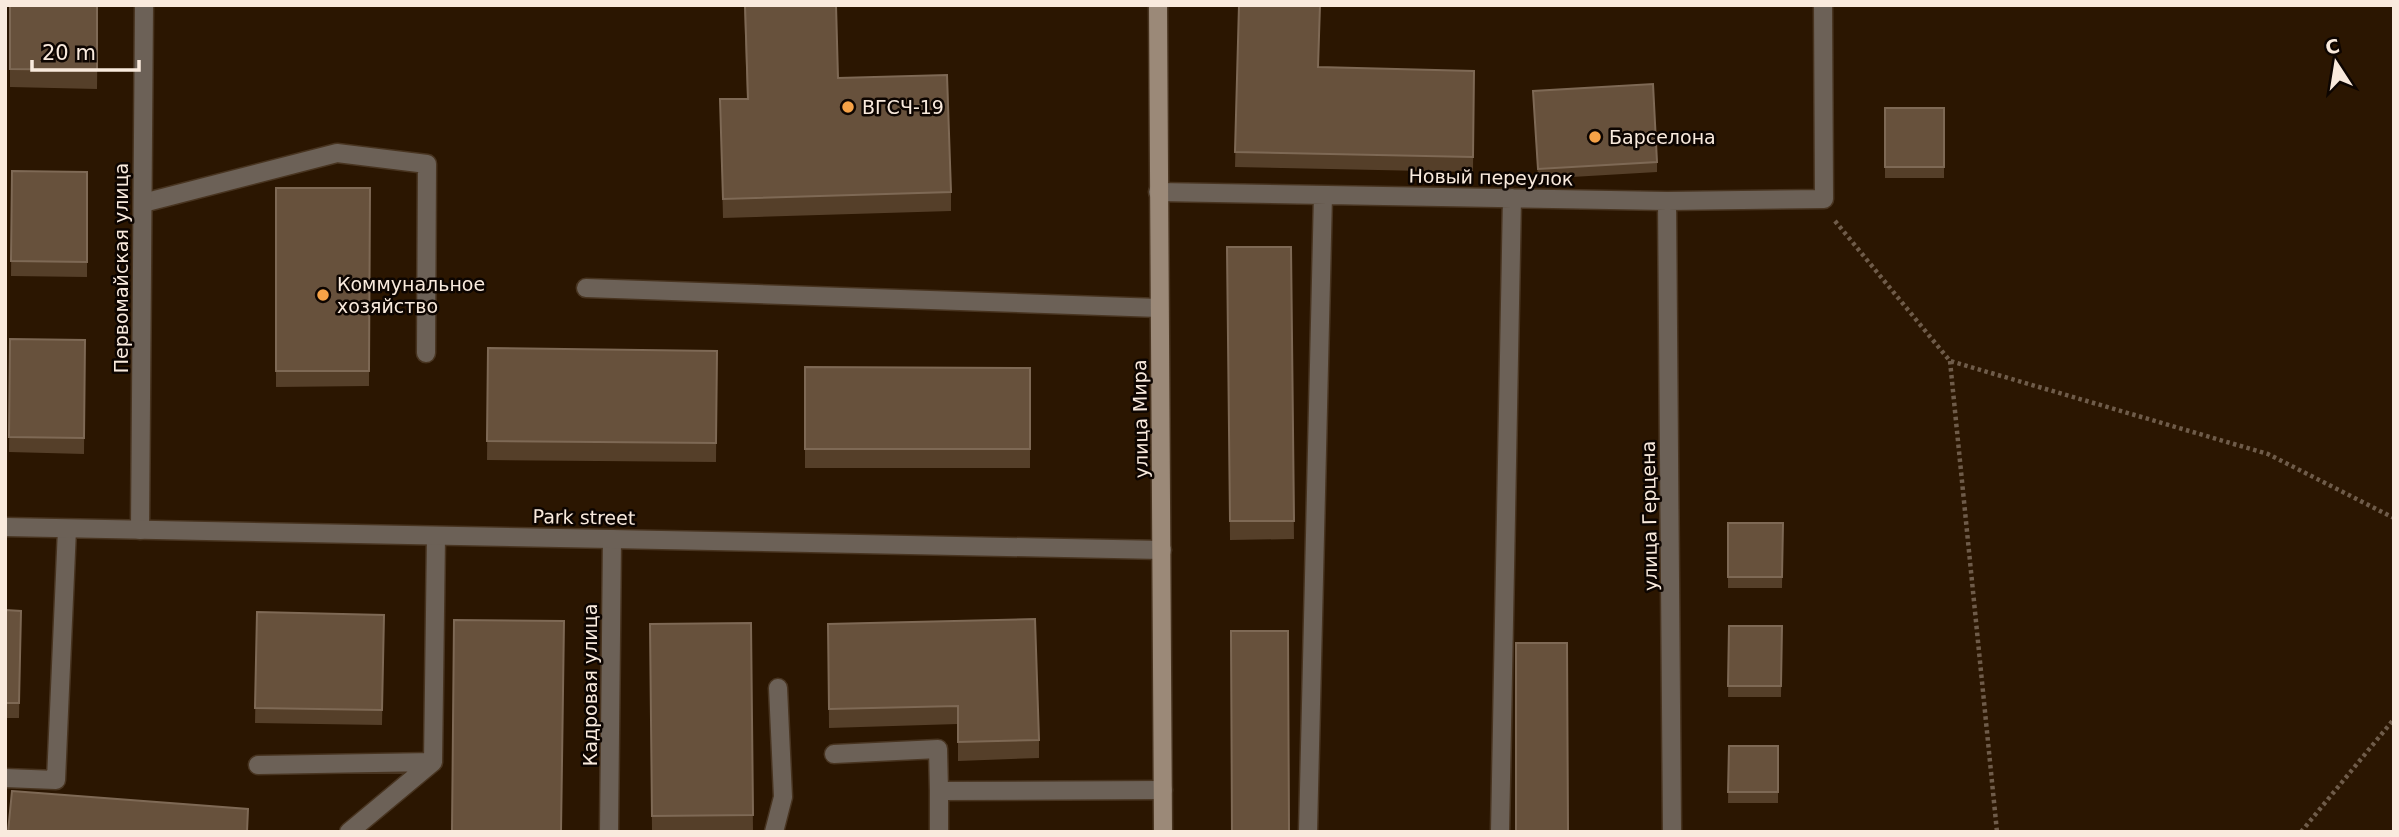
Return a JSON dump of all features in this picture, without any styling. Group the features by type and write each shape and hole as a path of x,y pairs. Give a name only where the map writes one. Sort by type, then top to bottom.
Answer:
{"main road":[{"name":"улица Мира","path":"1158,5 1163,832"}],"street":[{"name":"Первомайская улица","path":"140,530 144,5"},
{"path":"1821,199 1823,5"},
{"path":"142,203 337,153 427,164 426,354"},
{"name":"Новый переулок","path":"1158,192 1667,201 1821,199"},
{"path":"1308,832 1323,195"},
{"path":"1500,832 1512,198"},
{"name":"улица Герцена","path":"1667,201 1672,832"},
{"path":"586,288 1159,308"},
{"name":"Park street","path":"5,527 1162,550"},
{"path":"5,778 55,780 67,529"},
{"path":"349,832 433,762 436,536"},
{"name":"Кадровая улица","path":"609,832 612,539"},
{"path":"774,832 783,797 778,688"},
{"path":"834,754 938,749 939,832"},
{"path":"258,765 433,762"},
{"path":"939,791 1163,790"}],"path":[{"path":"1821,199 1950,361 1997,832"},
{"path":"1950,361 2268,454 2394,518"},
{"path":"2301,832 2394,719"}],"building":[{"path":"10,5 97,5 97,70 10,69"},
{"name":"ВГСЧ-19","path":"745,5 836,5 838,78 947,75 951,192 723,199 720,99 748,99"},
{"path":"1239,5 1320,5 1318,67 1474,71 1473,157 1235,152"},
{"name":"Барселона","path":"1653,84 1657,162 1538,169 1533,91"},
{"path":"1885,108 1944,108 1944,167 1885,167"},
{"path":"12,171 87,172 87,262 11,261"},
{"name":"Коммунальное хозяйство","path":"276,188 370,188 369,371 276,371"},
{"path":"1227,247 1291,247 1294,521 1230,521"},
{"path":"10,339 85,340 84,438 9,437"},
{"path":"488,348 717,351 716,443 487,441"},
{"path":"805,367 1030,368 1030,449 805,449"},
{"path":"1728,523 1783,523 1782,577 1728,577"},
{"path":"5,610 21,611 19,703 5,703"},
{"path":"257,612 384,615 382,710 255,708"},
{"path":"1035,619 1039,740 958,742 958,706 829,709 828,624"},
{"path":"454,620 564,621 561,832 452,832"},
{"path":"751,623 753,815 652,816 650,624"},
{"path":"1729,626 1782,626 1781,686 1728,686"},
{"path":"1231,631 1288,631 1289,832 1232,832"},
{"path":"1516,643 1567,643 1568,832 1516,832"},
{"path":"1729,746 1778,746 1778,792 1728,792"},
{"path":"12,791 248,809 247,832 8,832"}],"place":[{"name":"ВГСЧ-19","path":"848,107"},
{"name":"Барселона","path":"1595,137"},
{"name":"Коммунальное хозяйство","path":"323,295"}]}
